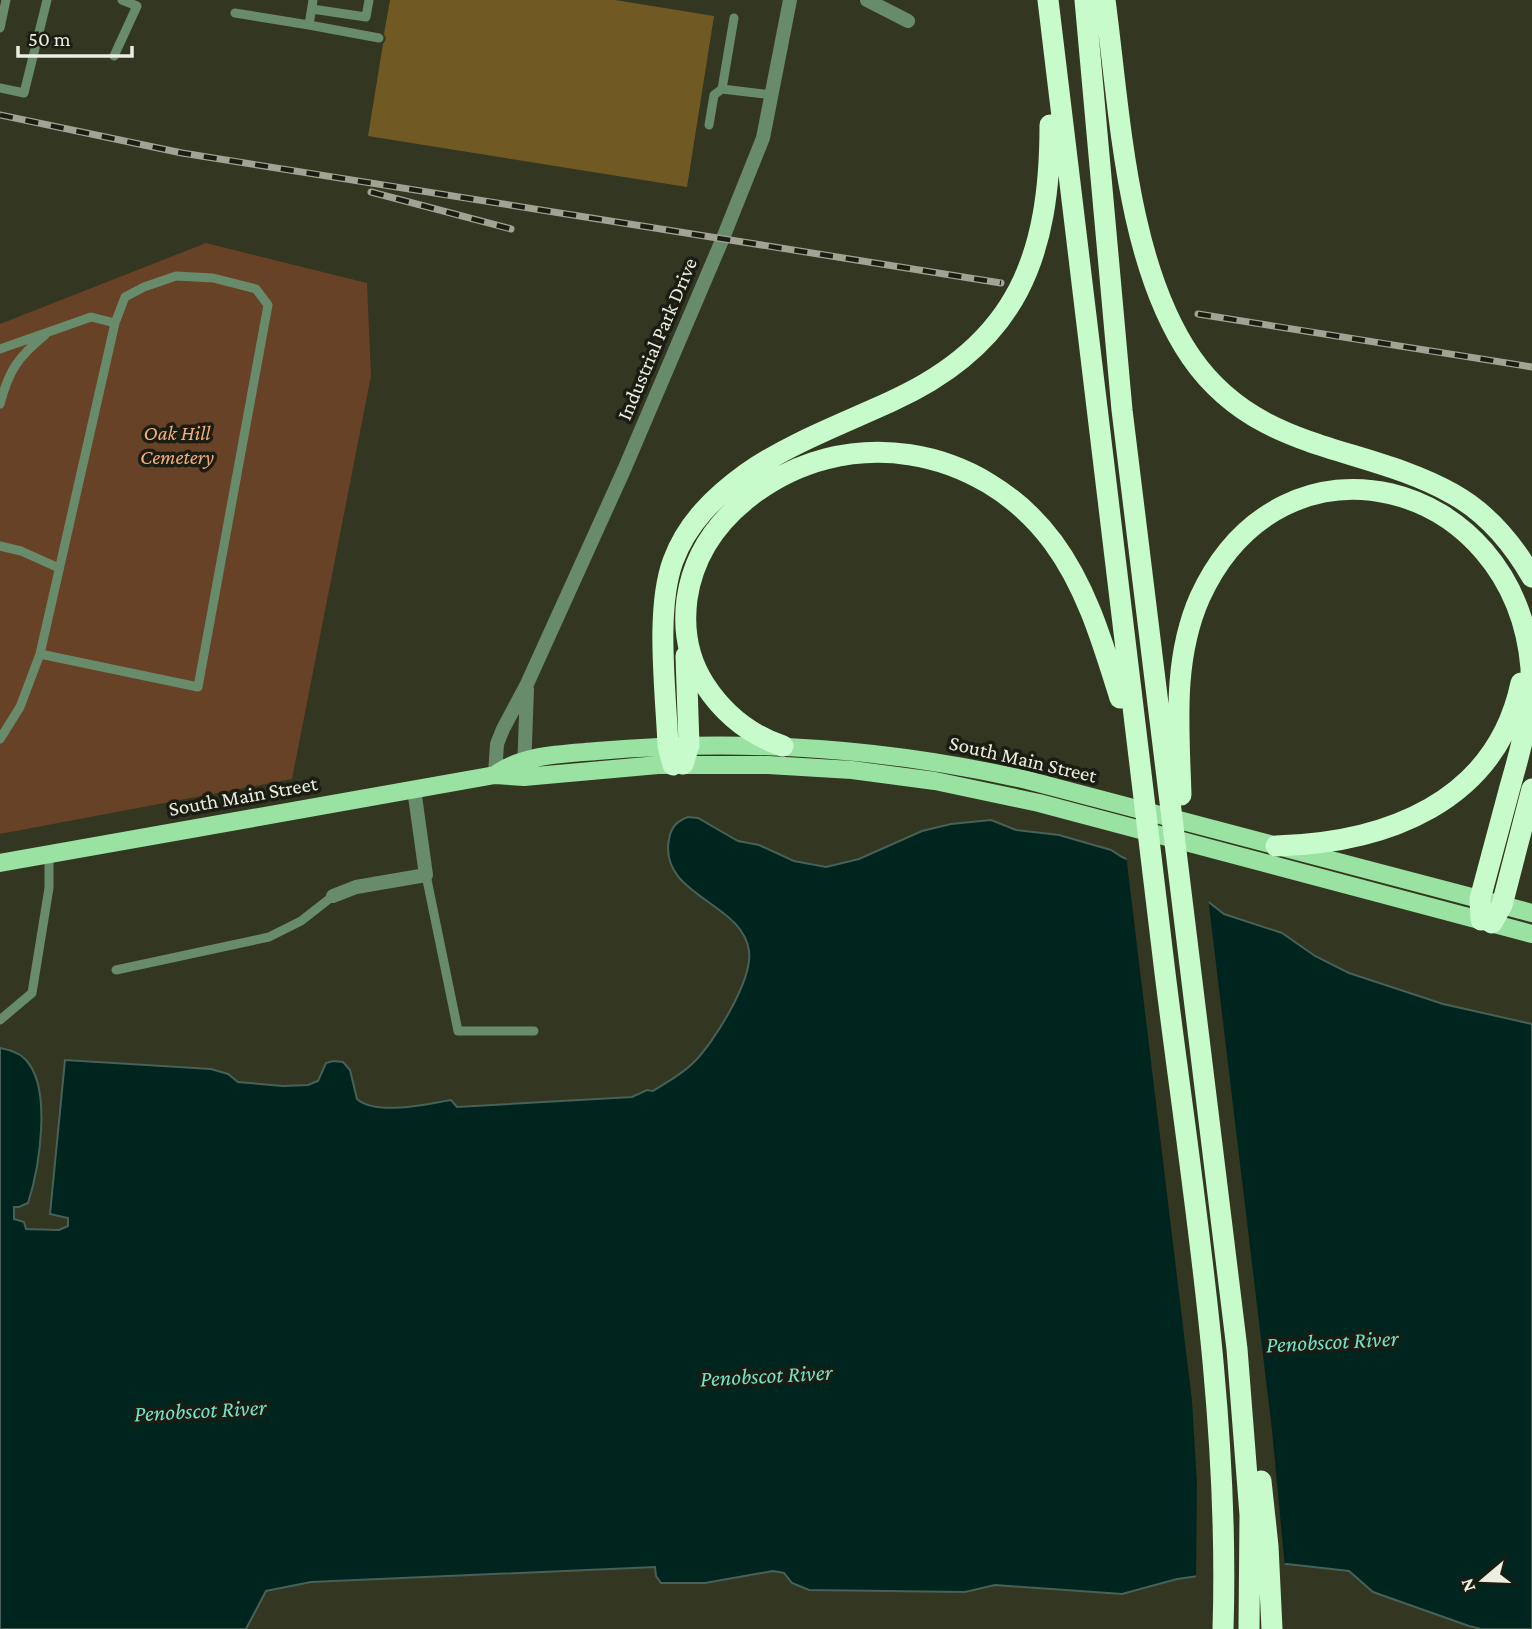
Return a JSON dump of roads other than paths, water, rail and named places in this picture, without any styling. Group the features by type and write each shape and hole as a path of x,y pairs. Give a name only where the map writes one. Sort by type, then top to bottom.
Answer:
{"highway":[{"path":"678,755 664,628 666,589 677,551 699,516 727,488 764,462 906,395 946,373 991,332 1019,289 1039,237 1048,188 1048,0"},
{"path":"1048,0 1210,1341 1223,1506 1223,1629"},
{"path":"1085,0 1118,370 1172,752 1185,927 1237,1349 1250,1515 1249,1629"},
{"path":"1105,0 1125,151 1140,230 1160,297 1182,341 1200,368 1234,402 1274,427 1311,443 1429,482 1455,495 1493,525 1514,549 1532,577"},
{"path":"678,755 690,584 705,544 730,513 762,488 798,468 848,455 889,453 933,459 969,472 1000,490 1032,518 1059,550 1089,606 1138,757"},
{"path":"1172,752 1181,666 1188,633 1199,600 1214,570 1234,545 1263,519 1298,500 1336,491 1361,490 1399,495 1434,509 1461,527 1492,560 1511,591 1522,622 1531,666 1530,699 1489,912"},
{"path":"1276,846 1343,839 1384,830 1424,813 1465,782 1494,749 1516,704 1524,665 1522,622"},
{"path":"685,631 699,675 716,700 751,732 783,746"},
{"path":"1489,912 1532,789"},
{"path":"1237,1349 1264,1507 1272,1629"},
{"path":"1208,1629 1223,1506"}],"main road":[{"name":"South Main Street","path":"678,755 783,746 879,754 991,773 1276,846 1489,912 1532,934"},
{"name":"South Main Street","path":"0,863 495,775 509,765 524,769 569,753 678,755 768,765 852,770 974,788 1489,912 1532,913"}],"street":[{"name":"Industrial Park Drive","path":"495,775 497,744 506,720 527,684 624,470 763,138 790,0"},
{"path":"866,0 908,21"},
{"name":"Industrial Park Drive","path":"524,769 527,684"},
{"path":"333,896 356,887 426,875 414,789"}],"lane":[{"path":"0,28 6,0"},
{"path":"0,88 24,93 47,0"},
{"path":"114,56 137,6 122,0"},
{"path":"309,26 312,5 366,17 369,0"},
{"path":"234,13 379,38"},
{"path":"709,125 714,95 722,89 734,18"},
{"path":"722,89 772,95"},
{"path":"0,739 20,707 40,654 115,323 125,298 144,287 176,276 213,278 256,289 268,305 198,687 40,654"},
{"path":"0,349 91,317 115,323"},
{"path":"0,404 7,377 18,360 52,329"},
{"path":"0,546 21,551 59,569"},
{"path":"0,1020 32,993 49,888 48,854"},
{"path":"426,875 458,1031 534,1031"},
{"path":"116,970 269,937 301,920 333,896"}],"water":[{"name":"Penobscot River","path":"688,817 698,818 738,841 759,845 794,861 826,867 859,859 922,831 951,824 991,820 1016,830 1059,835 1111,850 1171,878 1224,914 1282,933 1315,956 1349,973 1443,1004 1532,1024 1532,1629 1481,1629 1469,1626 1373,1592 1349,1571 1287,1564 1177,1579 1122,1594 995,1585 965,1592 809,1590 792,1583 784,1573 773,1571 705,1583 661,1583 656,1576 655,1567 311,1582 266,1591 246,1629 0,1629 0,1048 25,1059 34,1072 39,1089 41,1129 36,1170 28,1203 14,1207 14,1219 24,1222 26,1229 59,1230 68,1226 68,1218 50,1214 65,1060 211,1069 228,1074 238,1082 283,1086 308,1085 318,1081 326,1063 343,1062 350,1070 357,1099 376,1107 389,1108 451,1100 457,1107 632,1097 647,1090 653,1091 688,1067 711,1042 730,1011 749,963 749,951 743,934 718,909 688,887 676,874 669,858 671,831"}],"railway":[{"path":"0,115 182,153 1001,283"},
{"path":"371,192 511,229"},
{"path":"1198,314 1532,367"}],"park label":[{"name":"Oak Hill Cemetery","path":"177,445"}]}
